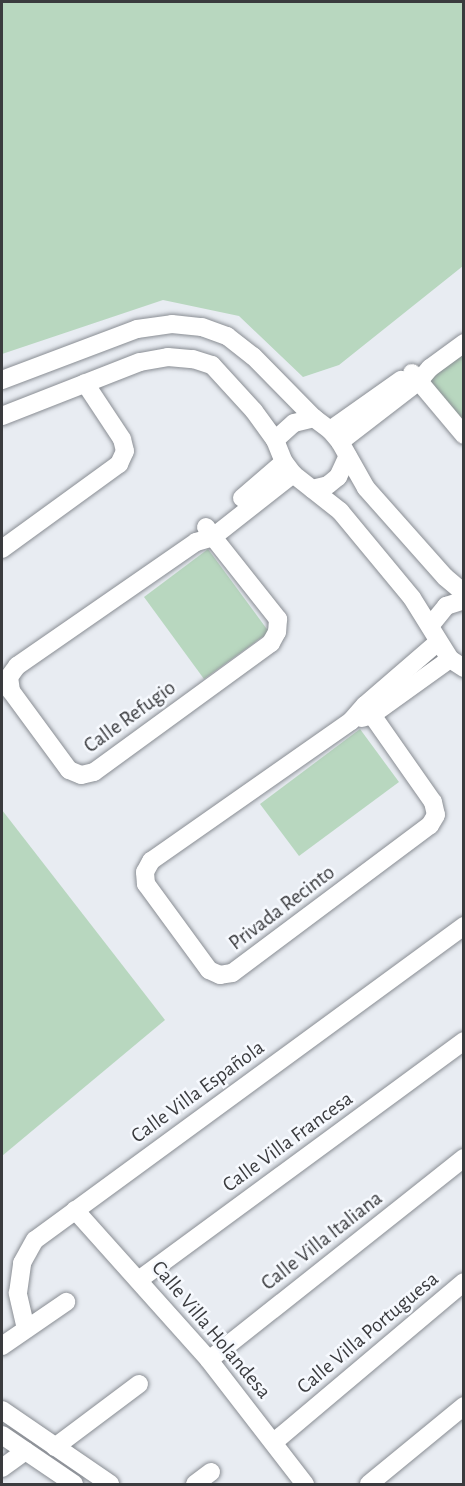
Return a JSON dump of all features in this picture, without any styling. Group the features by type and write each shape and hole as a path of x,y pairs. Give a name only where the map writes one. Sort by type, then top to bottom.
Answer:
{"street":[{"path":"2,380 137,329 172,324 202,327 227,336 253,356 339,443 366,488 396,523 464,593"},
{"path":"212,365 227,336"},
{"path":"312,489 328,486 338,477 339,443 420,374 464,343"},
{"path":"2,416 140,362 168,357 193,359 212,365 237,390 275,440 289,468 340,511 412,598 434,634 457,663"},
{"path":"420,374 464,435"},
{"path":"2,549 119,464 125,452 122,439 85,383"},
{"path":"275,440 294,423 314,418"},
{"name":"Calle Refugio","path":"205,535 278,619 278,632 271,643 94,772 81,775 69,770 11,691 9,677 17,666 205,535 289,468"},
{"name":"Privada Recinto","path":"369,710 434,634 446,606 464,600"},
{"name":"Privada Recinto","path":"369,710 433,802 436,815 430,825 232,973 220,975 209,970 146,884 145,872 151,861 351,721 369,710 457,663"},
{"name":"Calle Villa Española","path":"26,1329 18,1293 22,1263 34,1240 464,926"},
{"name":"Calle Villa Francesa","path":"140,1279 460,1051"},
{"name":"Calle Villa Italiana","path":"209,1360 464,1158"},
{"name":"Calle Villa Holandesa","path":"75,1210 140,1279 209,1360 305,1485"},
{"name":"Calle Villa Portuguesa","path":"274,1442 464,1282"},
{"path":"2,1347 66,1302"},
{"path":"55,1447 140,1384"},
{"path":"369,1485 464,1406"},
{"path":"2,1410 110,1485"},
{"path":"2,1435 74,1485"},
{"path":"2,1468 25,1451"},
{"path":"195,1485 211,1472"}],"green space":[{"path":"2,2 463,2 463,266 339,365 303,377 239,316 163,300 2,354"},
{"path":"463,353 463,428 426,382"},
{"path":"208,549 269,632 204,679 144,597"},
{"path":"360,729 399,782 299,856 260,804"},
{"path":"2,810 165,1020 2,1156"}]}
